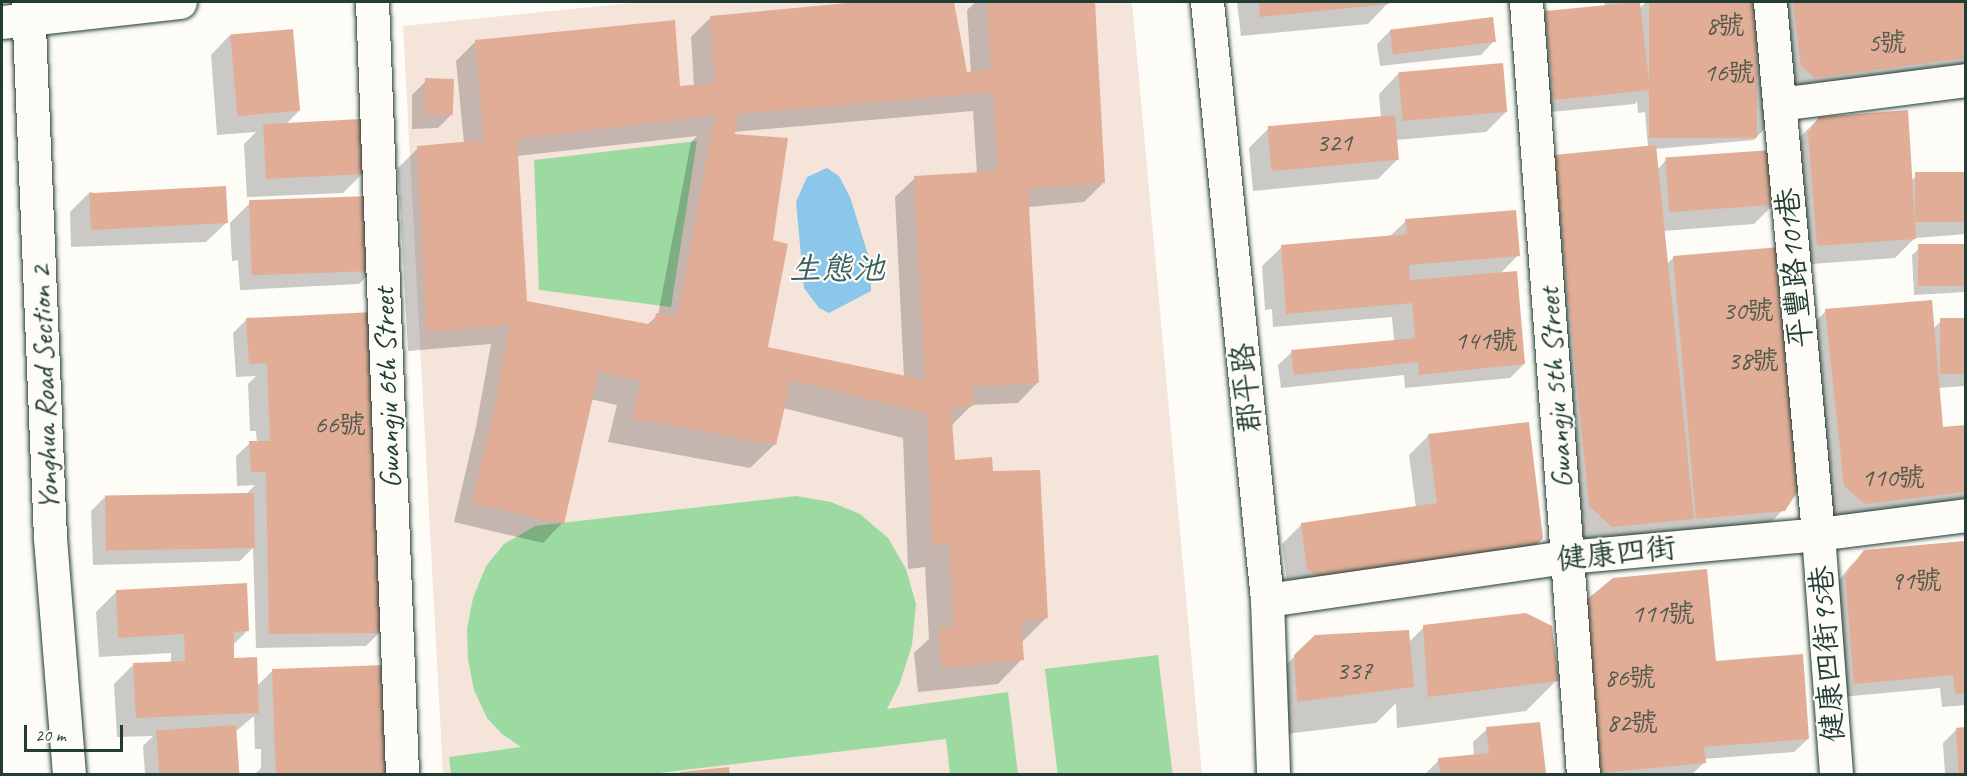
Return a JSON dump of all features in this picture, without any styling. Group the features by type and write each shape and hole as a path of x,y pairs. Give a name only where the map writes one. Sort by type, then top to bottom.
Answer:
{"street":[{"path":"19,14 180,2"},
{"name":"Gwangju 6th Street","path":"372,2 402,774"},
{"name":"郡平路","path":"1207,2 1267,600 1273,774"},
{"name":"Gwangju 5th Street","path":"1526,2 1583,774"},
{"name":"平豐路101巷","path":"1770,2 1818,534"},
{"name":"Yonghua Road Section 2","path":"19,14 50,538 69,774"},
{"path":"1779,105 1965,80"},
{"name":"健康四街","path":"1267,600 1568,557 1818,534 1965,515"},
{"name":"健康四街95巷","path":"1818,534 1836,774"}],"shaded area":[{"path":"641,2 1132,2 1202,774 443,774 403,26"}],"green space":[{"path":"697,141 671,307 539,290 534,160"},
{"path":"796,496 831,502 860,514 888,538 906,569 916,604 912,645 900,683 887,709 1008,692 1018,774 950,774 946,739 650,774 451,774 449,757 521,747 502,734 487,718 474,690 468,659 467,629 473,598 486,566 504,544 535,526"},
{"path":"1158,655 1173,774 1058,774 1045,669"}],"water":[{"name":"生態池","path":"827,168 839,176 850,197 870,261 871,291 829,313 819,308 804,288 796,202 807,177"}],"building":[{"path":"859,2 954,2 967,72 991,69 987,2 1095,2 1105,183 1028,189 1039,383 972,387 973,406 951,408 955,460 992,457 993,471 1040,470 1048,618 1021,622 1024,660 942,668 938,627 954,627 949,543 932,546 927,414 791,380 776,445 632,418 641,381 599,371 564,524 472,503 495,406 509,325 427,332 417,146 484,140 475,40 675,20 680,86 715,83 710,16","holes":["993,92 998,171 914,176 925,380 768,347 788,244 773,240 788,138 735,134 738,114","715,115 677,317 656,313 653,325 527,301 517,139"]},
{"path":"1259,2 1389,2 1389,4 1260,17"},
{"path":"1640,2 1650,90 1554,100 1545,11"},
{"path":"1649,2 1757,2 1757,138 1649,138"},
{"path":"1793,2 1965,2 1965,58 1815,78 1801,66"},
{"path":"1493,17 1496,42 1393,54 1390,30"},
{"path":"293,29 300,111 237,116 230,34"},
{"path":"1503,63 1507,112 1403,121 1398,72"},
{"path":"425,78 454,79 453,115 424,114"},
{"path":"1908,110 1916,239 1817,246 1808,133 1819,117"},
{"path":"1395,115 1399,160 1271,171 1267,126"},
{"path":"361,119 364,174 266,179 263,124"},
{"path":"1656,145 1694,519 1612,527 1589,506 1554,155"},
{"path":"1771,150 1775,205 1669,212 1665,157"},
{"path":"1915,172 1965,172 1965,222 1915,222"},
{"path":"226,186 228,223 91,230 89,193"},
{"path":"371,196 374,271 252,275 249,200"},
{"path":"1516,210 1520,256 1409,265 1410,280 1517,271 1525,364 1419,375 1418,362 1294,375 1291,350 1415,338 1412,303 1286,314 1281,245 1407,234 1405,219"},
{"path":"1918,244 1965,244 1965,286 1918,286"},
{"path":"1781,247 1801,486 1785,511 1696,519 1673,256"},
{"path":"1932,300 1943,427 1965,425 1965,492 1865,504 1844,486 1825,309"},
{"path":"374,312 382,633 269,634 266,472 251,472 249,441 270,441 267,363 249,364 246,318"},
{"path":"1940,318 1965,318 1965,374 1940,374"},
{"path":"1529,422 1543,538 1524,558 1328,583 1307,569 1301,523 1437,503 1428,434"},
{"path":"254,493 255,548 106,551 105,496"},
{"path":"1965,541 1965,693 1955,694 1953,675 1854,684 1845,575 1864,550"},
{"path":"1707,569 1716,661 1803,654 1809,739 1704,747 1706,763 1601,773 1585,601 1613,578"},
{"path":"247,583 249,631 234,632 234,658 257,657 259,713 136,718 133,663 185,661 184,634 118,638 116,590"},
{"path":"1526,613 1552,626 1559,681 1428,697 1423,625"},
{"path":"1409,630 1414,687 1297,702 1294,655 1315,635"},
{"path":"386,665 390,774 276,774 272,669"},
{"path":"1540,722 1546,773 1440,774 1438,758 1489,753 1486,727"},
{"path":"236,725 239,773 159,774 156,731"},
{"path":"1965,727 1965,774 1959,774 1956,728"},
{"path":"729,767 730,774 681,774 680,772"}]}
